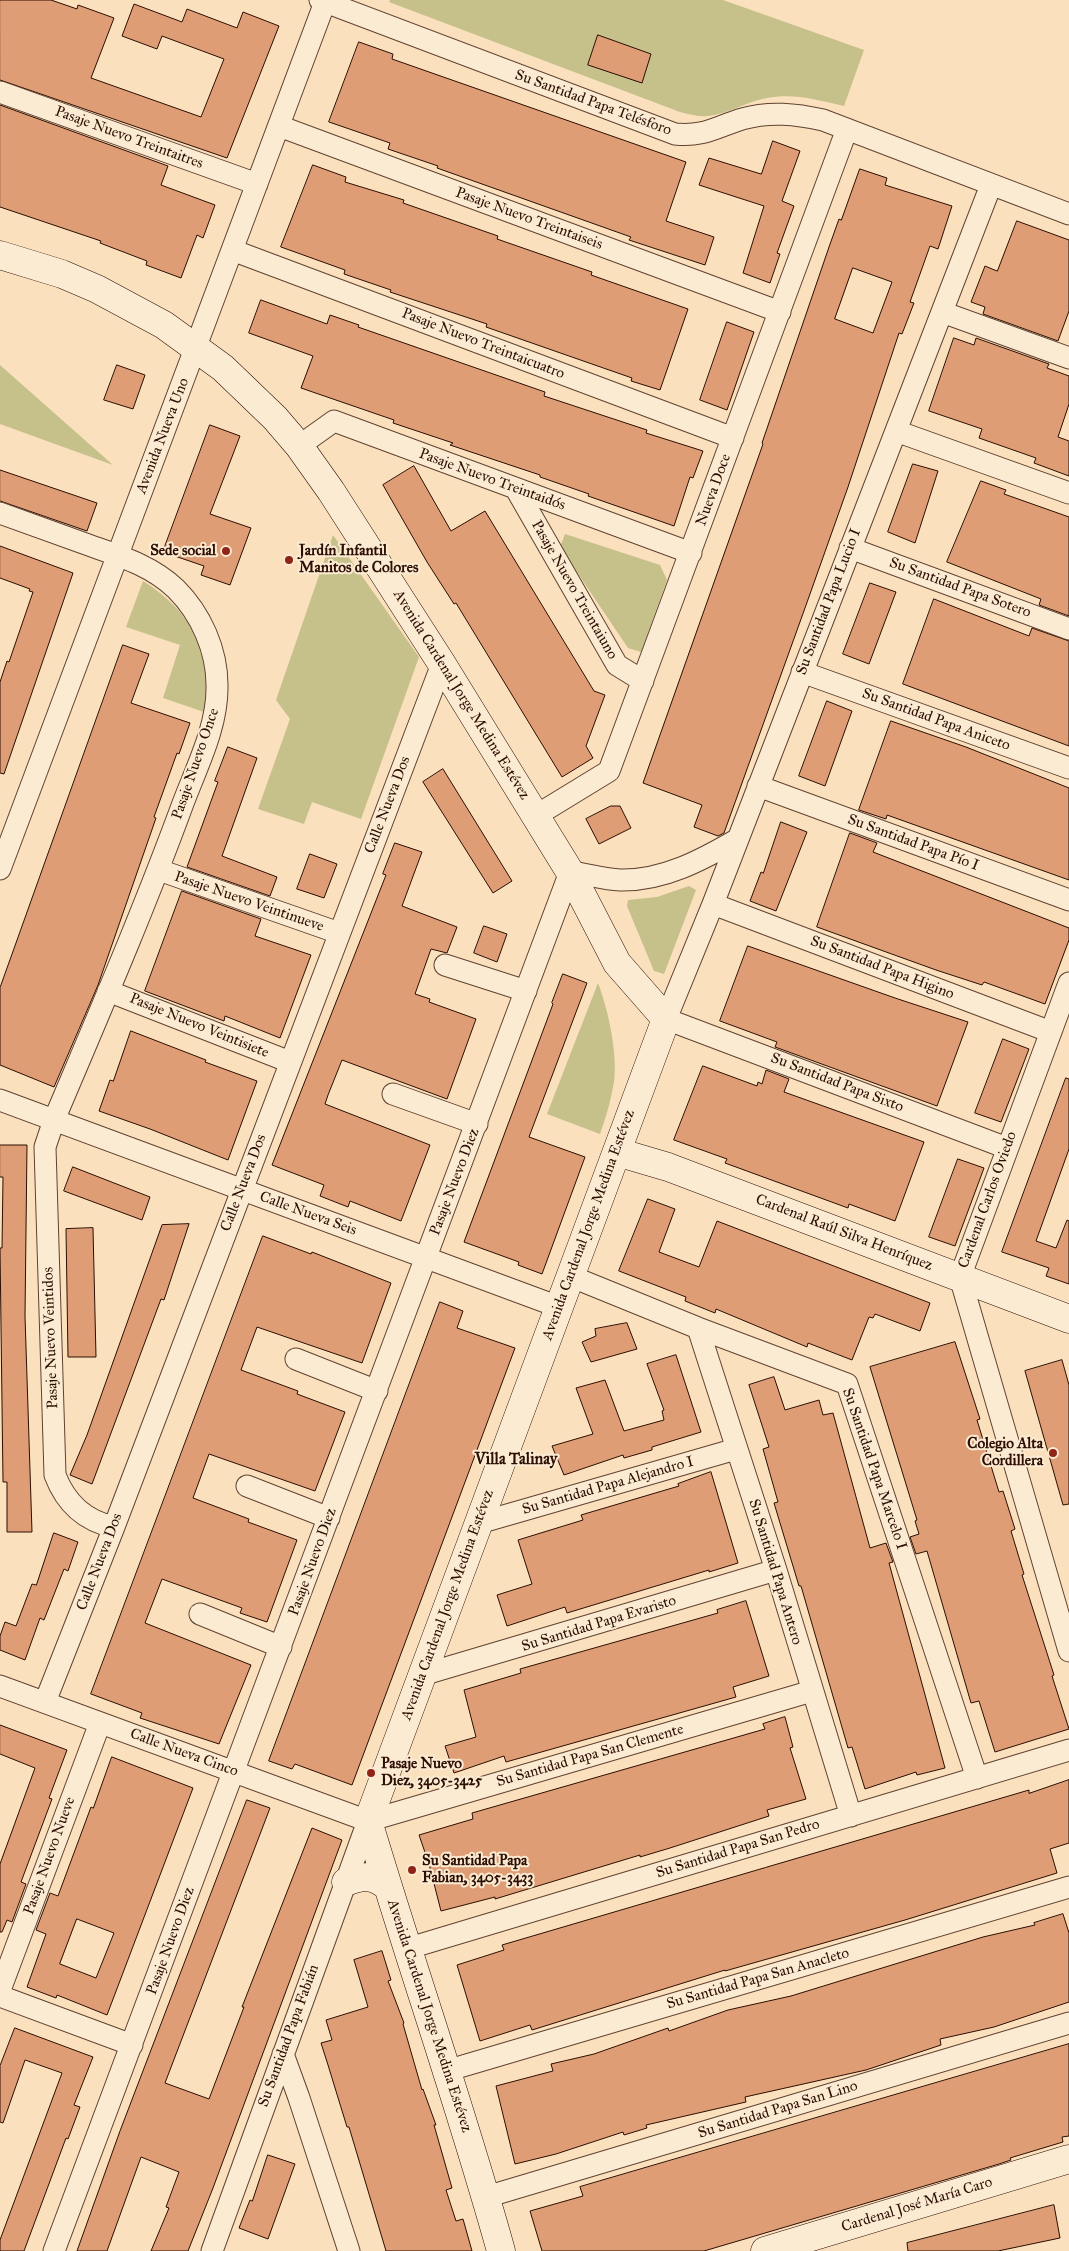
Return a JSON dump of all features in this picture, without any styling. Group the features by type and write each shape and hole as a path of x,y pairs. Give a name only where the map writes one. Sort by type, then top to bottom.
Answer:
{"street":[{"name":"Avenida Nueva Uno","path":"0,869 279,126 322,1"},
{"name":"Su Santidad Papa Telésforo","path":"322,1 675,134 702,134 744,119 784,113 824,120 1069,214"},
{"name":"Pasaje Nuevo Treintaitres","path":"0,92 257,184"},
{"name":"Pasaje Nuevo Treintaiseis","path":"279,126 780,312"},
{"name":"Nueva Doce","path":"537,815 609,772 847,130"},
{"name":"Su Santidad Papa Lucio I","path":"666,1019 713,904 991,185"},
{"name":"Pasaje Nuevo Treintaicuatro","path":"232,250 733,438"},
{"name":"Avenida Cardenal Jorge Medina Estévez","path":"0,255 62,274 97,289 131,306 196,346 250,392 299,446 331,491 537,815 570,872 617,963 666,1019 368,1821 406,1949 486,2197 501,2251"},
{"path":"942,312 1069,358"},
{"name":"Pasaje Nuevo Treintaidós","path":"299,446 334,421 690,553"},
{"path":"896,431 1069,493"},
{"name":"Pasaje Nuevo Treintaiuno","path":"516,489 617,665 643,681"},
{"name":"Pasaje Nuevo Once","path":"0,514 118,556 141,565 160,576 176,590 202,624 212,647 218,685 213,723 159,870 54,1120"},
{"name":"Su Santidad Papa Sotero","path":"850,548 1069,629"},
{"name":"Calle Nueva Dos","path":"45,1702 114,1527 442,664"},
{"name":"Su Santidad Papa Aniceto","path":"802,672 1069,768"},
{"name":"Su Santidad Papa Pío I","path":"758,786 1069,900"},
{"path":"570,872 620,880 654,876 697,863 738,838"},
{"name":"Pasaje Nuevo Veintinueve","path":"159,870 339,933"},
{"name":"Pasaje Nuevo Diez","path":"54,2251 570,872"},
{"name":"Su Santidad Papa Higino","path":"713,904 1051,1032"},
{"path":"444,965 526,991"},
{"name":"Cardenal Carlos Oviedo","path":"1069,983 960,1277 1069,1651"},
{"name":"Pasaje Nuevo Veintisiete","path":"108,990 290,1062"},
{"name":"Su Santidad Papa Sixto","path":"666,1019 1008,1148"},
{"path":"392,1094 476,1124"},
{"name":"Calle Nueva Seis","path":"0,1100 559,1307"},
{"name":"Pasaje Nuevo Veintidos","path":"54,1120 45,1147 55,1476 64,1496 81,1514 92,1521 114,1527"},
{"name":"Cardenal Raúl Silva Henríquez","path":"617,1152 668,1167 1069,1319"},
{"name":"Su Santidad Papa Marcelo I","path":"570,1276 698,1328 847,1384 977,1778"},
{"name":"Su Santidad Papa Antero","path":"698,1328 776,1570 851,1816"},
{"path":"296,1359 377,1391"},
{"name":"Su Santidad Papa Alejandro I","path":"478,1523 736,1449"},
{"path":"247,1486 329,1518"},
{"name":"Su Santidad Papa Evaristo","path":"422,1675 776,1570"},
{"path":"200,1614 281,1647"},
{"name":"Calle Nueva Cinco","path":"0,1686 368,1821"},
{"name":"Su Santidad Papa San Clemente","path":"368,1821 812,1691"},
{"name":"Pasaje Nuevo Nueve","path":"0,1990 100,1722"},
{"name":"Su Santidad Papa San Pedro","path":"406,1949 1069,1750"},
{"name":"Su Santidad Papa Fabián","path":"212,2251 368,1821"},
{"path":"346,1882 356,1877 367,1877 375,1878 388,1887"},
{"name":"Su Santidad Papa San Anacleto","path":"446,2070 1069,1887"},
{"path":"0,1996 132,2045"},
{"name":"Su Santidad Papa San Lino","path":"486,2197 1069,2023"},
{"path":"282,2054 302,2107 349,2251"},
{"name":"Cardenal José María Caro","path":"766,2251 1069,2159"}],"shaded area":[{"path":"390,0 723,0 864,50 844,106 786,96 760,100 720,114 700,116 680,112 389,2"},
{"path":"0,365 113,465 0,424"},
{"path":"565,534 660,565 667,580 641,652 628,648 560,547"},
{"path":"333,535 419,657 361,819 312,802 304,824 258,809 290,719 276,700"},
{"path":"143,581 175,606 196,636 202,653 205,671 204,712 163,698 180,645 126,627"},
{"path":"689,886 696,890 664,974 654,971 627,906 628,900 657,897"},
{"path":"598,983 611,1032 615,1058 614,1082 600,1134 547,1114"}],"building":[{"path":"0,0 51,0 77,9 78,5 114,18 91,78 201,117 224,59 162,36 157,49 122,36 134,4 182,22 187,9 237,28 243,12 279,26 227,158 0,80"},
{"path":"598,35 651,54 642,83 588,65"},
{"path":"359,42 393,54 392,59 686,162 666,221 714,237 705,265 629,240 631,237 437,168 438,166 388,149 390,143 329,122"},
{"path":"0,105 168,166 161,185 215,205 203,238 197,235 181,278 146,265 147,261 100,243 101,241 0,207"},
{"path":"773,141 800,151 782,201 794,206 777,253 780,254 770,283 743,273 764,206 699,185 709,158 761,174"},
{"path":"313,165 346,177 345,182 404,200 403,203 498,236 497,239 592,272 591,275 688,309 660,390 631,381 632,378 486,327 487,324 390,292 391,290 344,274 345,270 281,247"},
{"path":"860,169 887,178 885,185 952,206 938,249 930,246 910,302 914,303 902,334 899,333 848,487 805,608 724,833 718,836 694,827 702,805 643,783 763,444 829,247 839,219 841,220","holes":["853,268 892,282 873,333 835,319"]},
{"path":"1017,221 1069,240 1069,311 1058,341 983,314 985,307 971,302 985,266 997,271"},
{"path":"261,300 327,324 330,315 359,325 358,327 545,392 544,396 647,430 646,433 703,451 693,478 690,477 674,526 588,496 589,494 540,477 540,475 450,445 453,443 393,423 394,420 301,388 313,356 249,333"},
{"path":"727,322 754,332 727,410 700,400"},
{"path":"954,338 974,345 976,338 1049,364 1047,368 1069,376 1069,404 1058,437 1069,441 1069,476 1034,463 1036,458 979,438 982,429 929,411"},
{"path":"117,365 145,375 133,409 104,400"},
{"path":"210,425 240,436 210,514 251,528 230,585 201,575 204,566 163,552"},
{"path":"913,464 938,471 915,543 888,532"},
{"path":"414,466 451,531 485,511 594,691 605,695 586,746 593,758 562,777 456,603 454,604 427,562 383,485"},
{"path":"0,470 97,503 87,531 0,501"},
{"path":"981,481 1006,490 1004,494 1069,517 1069,616 1039,605 1041,599 947,562"},
{"path":"0,546 73,573 4,774 0,773 0,682 7,661 9,662 33,592 29,591 30,589 0,578"},
{"path":"870,583 896,592 869,664 843,654"},
{"path":"934,599 1029,636 1032,628 1069,641 1069,746 903,684"},
{"path":"123,645 149,654 131,703 190,723 154,817 156,818 98,985 54,1087 0,1065 0,988"},
{"path":"827,701 852,711 825,786 799,776"},
{"path":"891,721 966,747 1069,788 1069,880 887,815 886,819 859,810"},
{"path":"228,747 257,758 222,856 277,877 270,896 187,867 218,782 215,781"},
{"path":"443,769 512,881 493,893 423,782"},
{"path":"611,806 620,806 631,828 599,844 586,819"},
{"path":"781,822 807,832 776,911 750,901 761,872 763,873"},
{"path":"850,833 877,843 873,852 1069,928 1069,940 1045,1004 984,982 982,985 936,970 817,927"},
{"path":"395,843 422,852 402,906 457,927 447,953 431,949 415,994 430,999 429,1002 476,1019 447,1099 342,1060 328,1095 325,1104 430,1145 401,1221 350,1201 348,1207 320,1196 324,1185 272,1165 386,875 383,874"},
{"path":"310,854 337,864 324,898 297,889"},
{"path":"182,891 261,919 255,936 311,955 280,1038 225,1016 224,1021 145,991"},
{"path":"484,926 507,934 497,962 474,953"},
{"path":"748,946 968,1022 937,1106 775,1047 777,1042 720,1021"},
{"path":"563,974 587,983 529,1137 585,1157 542,1274 518,1265 519,1262 464,1242"},
{"path":"131,1031 206,1060 205,1062 257,1081 228,1160 99,1111 110,1080 113,1081"},
{"path":"1003,1039 1029,1049 1001,1122 975,1113"},
{"path":"703,1066 757,1086 758,1082 762,1084 766,1070 789,1079 784,1092 924,1142 895,1221 849,1204 848,1208 725,1163 727,1159 674,1140"},
{"path":"1066,1078 1069,1079 1069,1149 1036,1241 1056,1248 1067,1220 1069,1221 1069,1284 1046,1276 1049,1268 1002,1252"},
{"path":"0,1145 27,1145 25,1316 32,1532 7,1532 7,1482 3,1482 0,1248 2,1248 3,1177 0,1177"},
{"path":"958,1159 984,1168 955,1246 929,1237"},
{"path":"73,1167 150,1197 142,1220 64,1191"},
{"path":"648,1199 675,1209 659,1252 699,1267 717,1221 930,1303 920,1331 875,1314 873,1318 869,1317 852,1360 808,1343 807,1347 716,1309 715,1313 685,1301 686,1297 619,1271"},
{"path":"189,1224 164,1300 161,1299 92,1484 70,1475 87,1435 162,1225"},
{"path":"93,1228 96,1357 68,1357 66,1229"},
{"path":"263,1236 311,1254 312,1252 391,1283 362,1363 257,1327 241,1370 298,1391 297,1394 345,1412 315,1491 209,1454 193,1498 249,1519 248,1522 297,1540 267,1622 240,1613 242,1608 162,1579 145,1623 251,1665 219,1744 140,1718 142,1713 91,1694"},
{"path":"440,1302 463,1311 457,1328 515,1348 352,1785 295,1764 292,1769 269,1761"},
{"path":"627,1323 637,1349 591,1362 582,1342 596,1336 595,1329"},
{"path":"955,1342 980,1419 977,1420 999,1492 1003,1491 1015,1529 1011,1531 1024,1574 1022,1575 1069,1729 995,1752 979,1701 971,1703 927,1551 916,1554 910,1537 919,1534 915,1521 917,1520 870,1367"},
{"path":"676,1355 701,1432 652,1447 652,1450 624,1458 623,1455 564,1475 552,1446 593,1434 576,1388 605,1380 624,1431 664,1420 662,1411 664,1410 647,1364"},
{"path":"1062,1360 1069,1385 1069,1504 1063,1505 1025,1371"},
{"path":"774,1377 785,1410 819,1400 823,1415 833,1413 870,1548 886,1543 893,1562 889,1563 945,1768 917,1775 916,1772 865,1789 852,1747 848,1748 801,1586 799,1586 774,1503 778,1502 763,1449 769,1447 749,1385"},
{"path":"711,1472 738,1563 567,1613 565,1607 507,1626 497,1595 532,1584 518,1540 583,1520 581,1515 679,1486 678,1484"},
{"path":"54,1533 78,1542 68,1571 64,1569 44,1620 40,1618 25,1660 0,1650 0,1636 5,1622 16,1626 32,1584 36,1585"},
{"path":"746,1601 769,1676 733,1687 736,1697 506,1762 504,1756 454,1773 445,1746 476,1737 464,1690 521,1673 520,1669 718,1613 717,1610"},
{"path":"785,1717 793,1747 790,1748 806,1799 767,1810 769,1816 670,1848 640,1857 640,1855 495,1899 495,1897 441,1911 429,1864 419,1835 473,1819 472,1813 765,1729 763,1724"},
{"path":"0,1725 67,1750 49,1798 52,1799 21,1882 26,1884 12,1922 7,1920 2,1932 0,1932 0,1864 35,1768 0,1754"},
{"path":"112,1757 193,1788 107,2015 57,1995 56,1998 27,1987 46,1934 36,1930 50,1893 58,1896 91,1807 93,1808","holes":["77,1919 114,1933 96,1978 60,1964"]},
{"path":"1069,1780 1069,1843 1050,1849 1057,1873 905,1920 725,1970 532,2030 530,2025 480,2041 457,1965 504,1950 502,1945 1029,1790 1029,1793"},
{"path":"247,1800 270,1808 165,2083 209,2099 244,2007 242,2007 312,1828 342,1840 213,2188 188,2251 151,2251 169,2208 166,2207 179,2172 141,2157 107,2251 77,2251 120,2131"},
{"path":"1063,1914 1069,1933 1069,2002 994,2027 940,2039 941,2045 866,2070 745,2097 746,2102 646,2125 647,2128 624,2135 623,2132 556,2154 515,2164 496,2086 553,2071 551,2064 594,2054 668,2028 669,2031 728,2010 791,1996 983,1937 1035,1925 1034,1923"},
{"path":"382,1951 391,1980 388,1981 404,2023 422,2090 436,2125 434,2125 452,2188 446,2190 456,2221 463,2219 472,2251 386,2251 349,2127 347,2127 321,2043 332,2040 326,2020 368,2007 354,1960"},
{"path":"15,2028 93,2057 74,2105 80,2107 68,2139 66,2138 24,2251 0,2251 0,2240 62,2073 25,2060 3,2123 0,2122 0,2066"},
{"path":"1069,2044 1069,2136 1062,2137 1063,2142 1010,2158 1011,2160 999,2164 704,2251 542,2251 530,2211 583,2196 580,2187"},
{"path":"268,2155 295,2164 268,2239 239,2228 250,2200 252,2201"},
{"path":"1054,2205 1060,2238 998,2251 908,2251 907,2243"}],"place":[{"name":"Sede social","path":"226,551"},
{"name":"Jardín Infantil Manitos de Colores","path":"289,560"},
{"name":"Colegio Alta Cordillera","path":"1053,1453"},
{"name":"Pasaje Nuevo Diez, 3405-3425","path":"371,1773"},
{"name":"Su Santidad Papa Fabian, 3405-3433","path":"412,1870"}],"district":[{"name":"Villa Talinay","path":"516,1460"}]}
